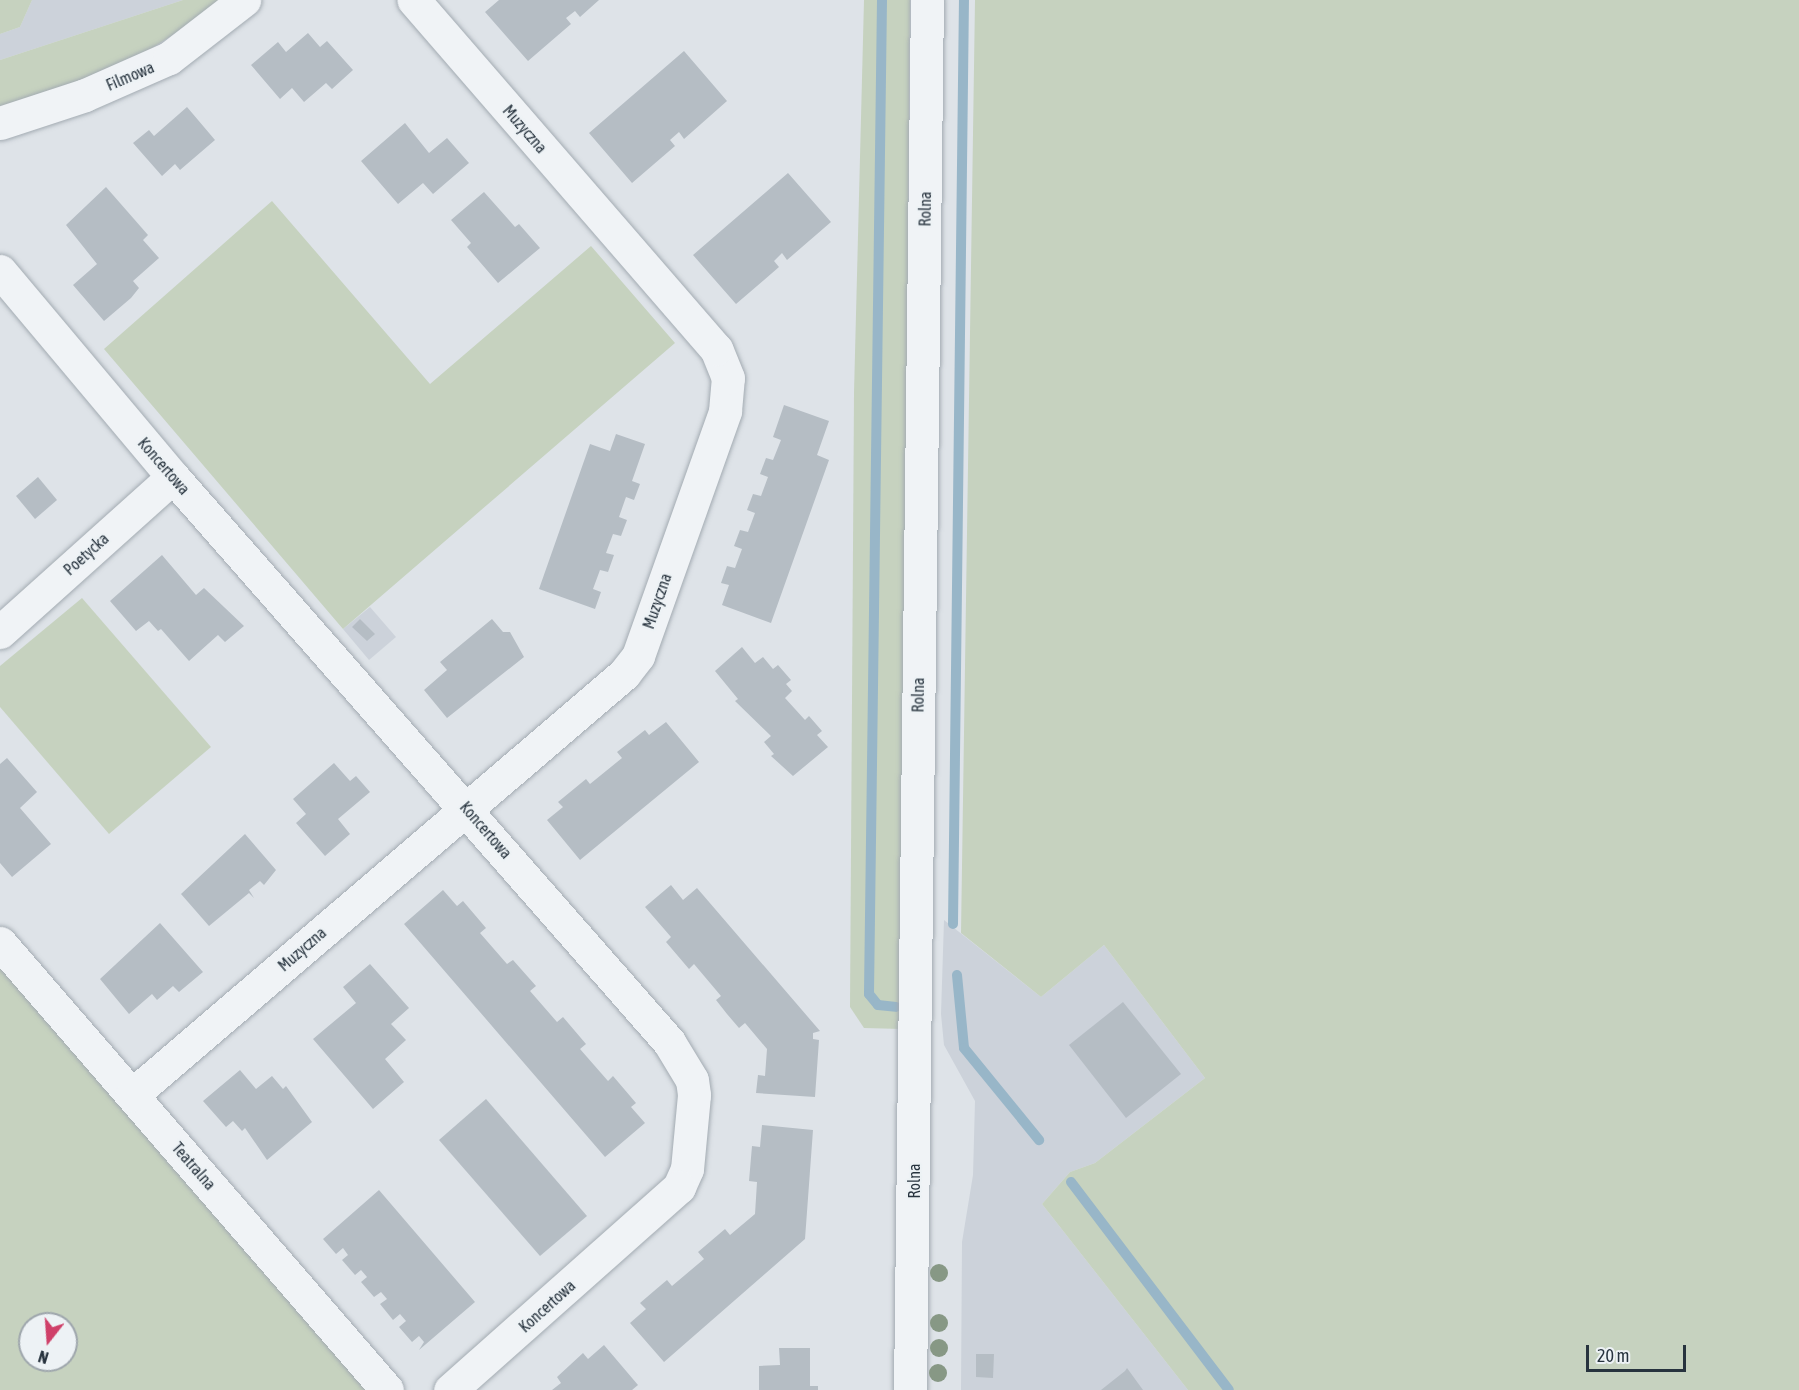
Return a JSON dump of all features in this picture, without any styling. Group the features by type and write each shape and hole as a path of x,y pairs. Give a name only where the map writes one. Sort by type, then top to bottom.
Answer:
{"street":[{"name":"Filmowa","path":"0,123 85,95 169,58 244,0"},
{"name":"Muzyczna","path":"132,1095 468,809 634,663 725,411 728,378 716,349 414,0"},
{"name":"Rolna","path":"910,1390 927,0"},
{"name":"Koncertowa","path":"0,271 173,477 468,809 669,1042 687,1070 694,1095 687,1169 674,1192 450,1390"},
{"name":"Poetycka","path":"0,632 173,477"},
{"name":"Teatralna","path":"0,943 387,1390"}],"shaded area":[{"path":"32,0 183,0 0,60 0,34 20,27"},
{"path":"370,607 396,637 369,660 343,629"},
{"path":"944,920 1041,997 1104,945 1205,1078 1095,1163 1070,1172 1042,1204 1188,1390 961,1390 962,1242 973,1175 975,1101 944,1045 941,1014"}],"green space":[{"path":"0,0 32,0 20,27 0,34"},
{"path":"183,0 228,0 122,67 0,110 0,60"},
{"path":"864,0 910,0 902,1029 864,1028 850,1007 854,393"},
{"path":"975,0 1799,0 1799,1390 1188,1390 1042,1204 1070,1172 1095,1163 1205,1078 1104,945 1041,997 961,933"},
{"path":"272,201 430,384 591,246 675,343 343,629 104,349"},
{"path":"82,598 211,747 109,834 0,707 0,666"},
{"path":"0,960 373,1390 0,1390"}],"building":[{"path":"499,0 599,0 580,17 575,11 566,18 571,24 528,61 485,12"},
{"path":"308,33 320,47 327,41 353,70 332,89 326,83 304,102 292,88 280,99 251,65 278,42 286,52"},
{"path":"684,51 727,101 684,139 679,132 670,140 675,146 632,183 589,133"},
{"path":"187,107 215,140 180,170 175,164 162,176 133,143 149,130 154,136"},
{"path":"405,123 429,153 447,138 469,163 433,194 423,183 398,204 361,161"},
{"path":"788,173 831,222 787,260 782,253 774,261 779,267 736,304 693,255"},
{"path":"106,187 148,235 143,240 159,258 133,281 139,288 131,298 104,321 73,285 97,264 66,225"},
{"path":"484,192 515,227 519,224 540,248 498,283 467,247 471,243 451,220"},
{"path":"784,405 829,421 817,455 829,460 771,623 722,605 729,585 721,583 727,566 735,568 742,549 734,546 740,530 748,532 755,513 747,510 753,494 761,496 768,477 760,474 766,458 773,460 781,440 773,437"},
{"path":"616,434 645,444 632,481 640,484 634,500 626,497 619,517 627,520 621,536 613,534 606,553 614,555 608,572 600,570 593,589 601,592 595,609 539,589 590,444 610,451"},
{"path":"38,477 57,500 35,519 16,496"},
{"path":"162,555 196,595 204,588 244,626 225,642 218,635 189,661 161,629 158,631 149,621 136,631 110,601"},
{"path":"360,619 375,634 367,641 352,627"},
{"path":"492,619 503,632 510,632 524,657 447,718 424,690 447,670 440,662"},
{"path":"742,647 755,663 763,657 773,669 778,665 791,680 786,684 792,691 785,698 805,720 809,716 822,731 817,735 828,747 793,776 771,756 774,754 764,742 771,736 735,701 738,699 715,671"},
{"path":"666,722 699,762 580,860 547,820 563,807 558,802 586,779 590,784 622,758 617,752 645,730 649,735"},
{"path":"7,758 37,792 20,808 51,844 12,877 0,863 0,764"},
{"path":"334,763 350,781 356,776 370,792 338,819 350,834 325,856 296,823 306,814 293,799"},
{"path":"245,834 276,870 264,885 260,881 249,890 254,898 249,893 209,926 181,894"},
{"path":"671,885 683,900 697,888 820,1031 813,1033 813,1039 819,1040 815,1097 756,1093 758,1075 765,1076 767,1049 745,1023 739,1028 716,1000 721,996 694,964 689,969 666,942 671,937 645,907"},
{"path":"443,890 457,906 463,901 486,928 480,933 507,964 513,960 536,986 530,991 557,1022 563,1017 586,1044 580,1049 608,1081 613,1076 636,1103 631,1107 645,1123 605,1157 404,924"},
{"path":"160,923 203,972 179,992 173,986 157,1000 152,994 129,1014 100,979"},
{"path":"370,964 409,1008 391,1024 406,1040 385,1059 404,1082 373,1109 313,1039 356,1003 343,987"},
{"path":"1123,1002 1181,1074 1126,1118 1069,1045"},
{"path":"240,1070 256,1089 272,1076 283,1089 286,1086 312,1122 267,1160 245,1128 242,1131 233,1121 226,1127 203,1101"},
{"path":"486,1099 587,1216 540,1256 439,1140"},
{"path":"762,1125 813,1130 805,1239 664,1362 630,1323 646,1309 640,1303 667,1280 672,1286 704,1259 698,1252 725,1229 730,1235 755,1214 757,1182 749,1181 752,1146 760,1147"},
{"path":"379,1190 475,1302 419,1350 424,1342 419,1336 412,1342 399,1327 406,1321 400,1314 393,1320 380,1304 387,1299 381,1292 374,1297 361,1282 367,1277 361,1270 355,1275 342,1260 348,1255 343,1248 336,1254 323,1239"},
{"path":"604,1345 638,1385 632,1390 552,1390 561,1383 557,1377 583,1353 588,1359"},
{"path":"779,1348 810,1348 810,1386 818,1386 818,1390 759,1390 759,1366 780,1365"},
{"path":"976,1354 994,1354 993,1378 976,1377"},
{"path":"1127,1368 1143,1390 1101,1390 1125,1371"}],"waterway":[{"path":"882,0 869,994 878,1005 896,1007"},
{"path":"953,924 964,0"},
{"path":"957,975 964,1048 1039,1140"},
{"path":"1071,1182 1229,1390"}]}
